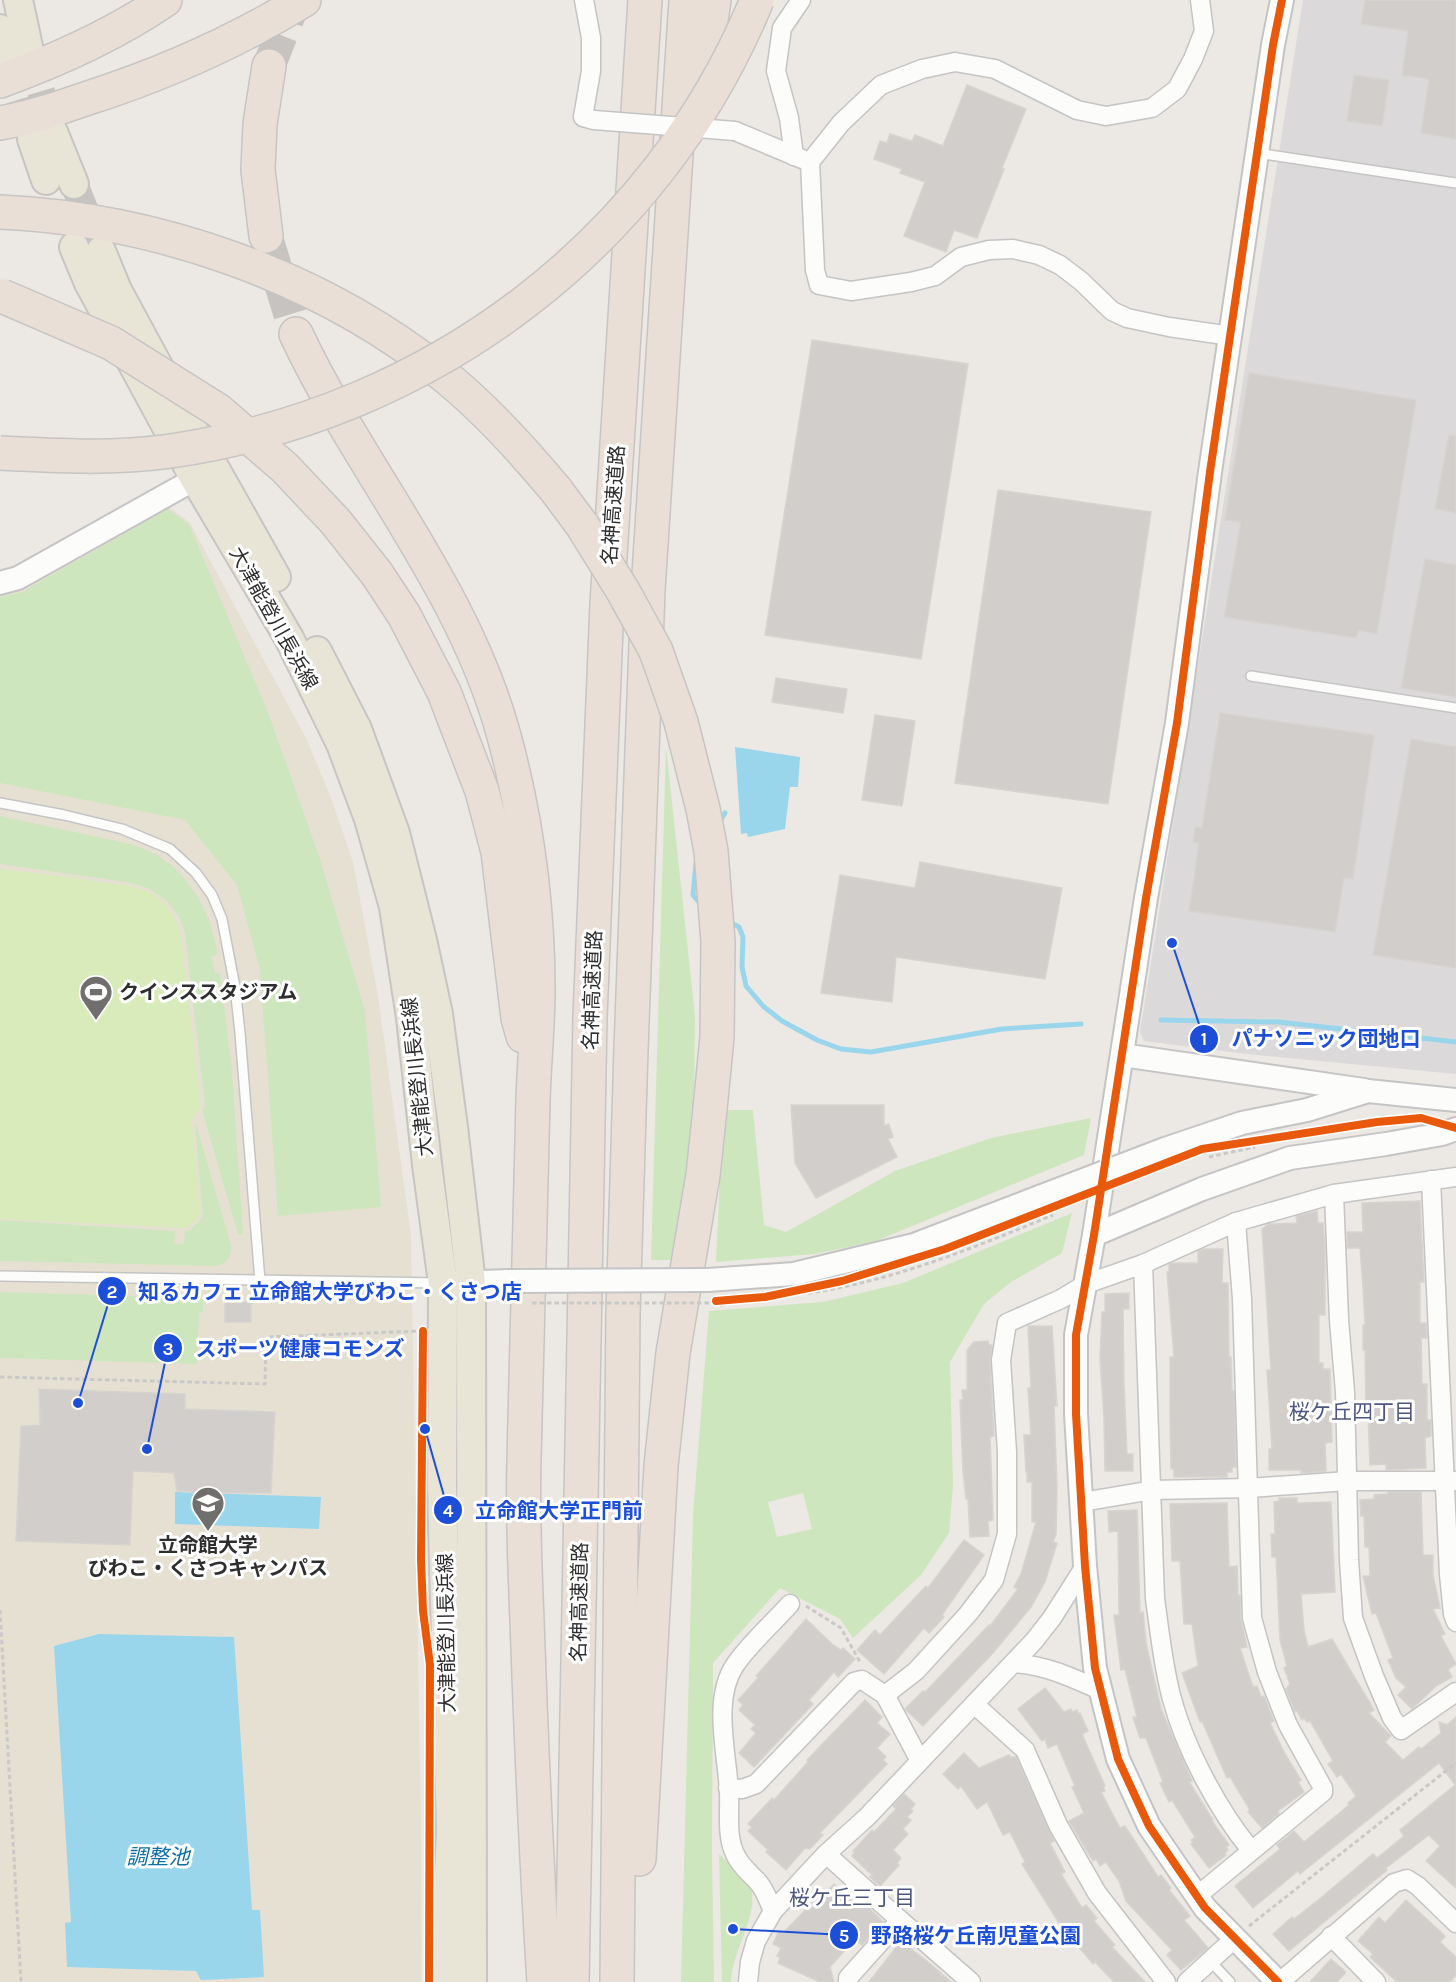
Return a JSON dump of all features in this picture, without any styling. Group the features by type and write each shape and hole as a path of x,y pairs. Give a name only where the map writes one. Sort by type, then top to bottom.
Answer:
{"highway":[{"path":"12,64 45,64 135,20 165,0"},
{"path":"0,123 57,108 169,70 244,36 304,0"},
{"name":"名神高速道路","path":"572,1982 590,1017 607,604 645,0"},
{"name":"名神高速道路","path":"617,1975 624,1313 631,1049 648,590 686,0"},
{"path":"648,590 660,524 685,224 699,97 714,0"},
{"path":"0,453 68,456 121,455 219,443 267,431 365,396 460,347 506,317 547,286 584,254 638,195 683,138 708,99 733,53 757,0"},
{"path":"266,236 258,171 260,124 269,66"},
{"path":"0,212 28,213 110,224 224,255 307,288 387,335 441,373 516,442 582,525 617,581 656,651 681,722 711,851 718,942 717,1036 703,1175 673,1353 661,1466 639,1857 617,1975"},
{"path":"1,296 111,343 219,411 285,468 335,521 377,574 404,615 444,692 482,791 498,852 518,1018 534,1072"},
{"path":"296,334 309,363 348,431 435,575 482,669 503,732 519,798 534,899 538,990 524,1466 535,1836 544,1982"}],"main road":[{"path":"12,64 18,0"},
{"path":"0,28 12,64"},
{"path":"46,180 42,135 74,184"},
{"name":"大津能登川長浜線","path":"444,1982 451,1831 442,1486 457,1283 427,1166 411,1018 394,908 369,819 341,744 290,638 195,479 88,283 87,249 122,300 210,462 307,630 357,729 395,833 422,940 438,1014 453,1127 457,1283 472,1982"}],"street":[{"path":"584,0 591,38 591,71 583,117 594,120 735,131 802,159"},
{"path":"801,0 782,28 776,71 802,159 815,270 819,285 850,291 911,282 935,276 961,258 989,249 1013,249 1039,255 1060,265 1088,287 1112,311 1127,318 1231,336"},
{"path":"802,159 881,85 922,69 955,62 995,69 1077,110 1106,116 1152,108 1177,88 1193,59 1203,31 1200,0"},
{"path":"1282,0 1210,472 1177,723 1146,898 1094,1235 1076,1335 1076,1414 1085,1566 1095,1668 1118,1759 1149,1826 1205,1908 1234,1939 1279,1982 1394,1883 1407,1879 1419,1886 1456,1923"},
{"path":"0,583 18,578 195,479"},
{"path":"1122,1054 1368,1090 1456,1100"},
{"path":"457,1283 708,1280 794,1274 915,1245 1047,1201 1165,1149 1242,1123 1307,1110 1368,1090"},
{"path":"1094,1235 1202,1189 1290,1158 1386,1144 1442,1134 1456,1129"},
{"path":"885,1695 916,1671 968,1614 994,1580 1007,1534 1006,1452 1001,1360 1007,1323 1061,1299 1086,1284 1143,1264 1236,1222 1334,1194 1456,1177"},
{"path":"1431,1180 1450,1481 1449,1574 1453,1614 1456,1622"},
{"path":"1334,1194 1353,1618 1374,1676 1392,1718 1401,1730 1456,1692"},
{"path":"1197,1896 1323,1792 1323,1788 1288,1725 1260,1649 1252,1618 1242,1299 1236,1222"},
{"path":"1143,1264 1153,1490 1155,1599 1162,1652 1172,1700 1190,1746 1204,1777 1237,1833 1251,1850"},
{"path":"1082,1502 1153,1490 1249,1488 1348,1481 1450,1481"},
{"path":"748,1982 750,1962 756,1941 773,1911 826,1854 867,1817 1013,1663 1052,1618 1085,1566"},
{"path":"773,1911 760,1884 734,1853 729,1828 729,1788 725,1770 722,1709 725,1688 734,1666 790,1604"},
{"path":"1013,1663 1029,1664 1057,1671 1100,1690"},
{"path":"729,1788 742,1789 756,1784 854,1682 862,1680 885,1695 920,1759"},
{"path":"974,1704 1025,1750 1058,1825 1097,1893 1166,1982"},
{"path":"826,1854 971,1982"},
{"path":"848,1982 848,1978 900,1920"},
{"path":"1330,1936 1376,1982"},
{"path":"1187,1982 1234,1939"}],"lane":[{"path":"1257,153 1456,183"},
{"path":"1251,676 1456,708"},
{"path":"0,803 122,829 161,845 170,849 196,873 212,895 222,919 235,987 260,1281"},
{"path":"0,1276 457,1283"},
{"path":"1211,1962 1230,1982"}],"path":[{"path":"1214,1147 1260,1140"},
{"path":"904,1262 945,1249 1047,1201"},
{"path":"798,1290 842,1281 893,1265"},
{"path":"532,1303 716,1302 787,1293"},
{"path":"0,1377 265,1384 266,1337 423,1331 423,1342"},
{"path":"790,1604 802,1604 841,1628 859,1659 862,1680"},
{"path":"0,1610 21,1982"},
{"path":"1234,1939 1456,1763"}],"shaded area":[{"path":"1303,0 1456,0 1456,1074 1247,1054 1144,1041 1140,1032"},
{"name":"立命館大学 びわこ・くさつキャンパス","path":"168,506 190,523 307,740 331,798 353,862 378,996 411,1235 421,1828 421,1982 0,1982 0,592"}],"green space":[{"path":"168,509 189,524 269,715 320,859 365,1011 381,1207 278,1216 260,970 237,885 185,820 0,783 0,597 22,592"},
{"path":"666,746 695,1016 694,1114 676,1260 651,1260"},
{"path":"0,816 145,849 162,858 177,870 200,900 214,936 218,955 212,956 215,973 220,973 232,1071 243,1235 238,1234 202,1110 205,1106 185,933 180,919 168,902 148,888 126,882 0,864"},
{"name":"クインススタジアム","path":"0,869 124,885 147,891 167,906 174,917 181,935 201,1107 192,1120 200,1216 187,1228 0,1219"},
{"path":"725,1110 753,1110 764,1225 786,1232 895,1171 991,1138 1091,1118 1084,1155 876,1241 815,1254 716,1262"},
{"path":"195,1125 231,1245 230,1256 223,1263 216,1266 0,1261 0,1220 175,1231 174,1243 184,1244 185,1231 189,1231 203,1217"},
{"path":"1072,1213 1062,1253 1011,1282 984,1304 950,1362 953,1486 949,1533 921,1575 853,1638 840,1619 780,1588 713,1663 714,1982 681,1982 693,1515 709,1311 823,1302 903,1283","holes":["803,1493 812,1529 777,1537 768,1502"]},
{"path":"0,1292 203,1298 203,1312 199,1312 197,1364 0,1358"},
{"path":"719,1854 746,1880 752,1894 752,1906 732,1970 731,1982 722,1982"}],"water":[{"path":"735,747 800,757 798,787 790,787 785,829 748,837 747,833 741,834"},
{"path":"175,1492 321,1497 319,1529 175,1524"},
{"name":"調整池","path":"99,1634 234,1637 252,1910 260,1910 264,1977 201,1980 196,1971 67,1967 65,1923 71,1922 54,1646"}],"building":[{"path":"1365,0 1456,0 1456,139 1421,133 1429,79 1402,75 1408,31 1361,24"},
{"path":"1354,75 1389,80 1382,126 1347,121"},
{"path":"967,85 1026,109 977,238 954,230 946,252 904,236 925,182 900,173 902,169 874,159 880,141 887,143 890,134 912,141 915,135 943,146"},
{"path":"812,340 968,364 921,659 765,635"},
{"path":"1249,373 1416,400 1377,634 1359,630 1356,638 1224,617 1241,522 1225,520"},
{"path":"1449,435 1456,436 1456,513 1435,509"},
{"path":"998,490 1151,512 1108,804 955,783"},
{"path":"1425,559 1456,565 1456,697 1401,688"},
{"path":"776,678 847,689 843,713 772,702"},
{"path":"1220,713 1374,735 1353,879 1344,878 1335,932 1189,911 1199,843 1193,842 1195,827 1202,828"},
{"path":"875,715 915,721 902,806 862,800"},
{"path":"1411,739 1456,747 1456,968 1373,955"},
{"path":"920,862 1062,888 1045,979 896,957 892,1002 821,993 840,875 915,888"},
{"path":"791,1105 884,1105 884,1126 889,1124 893,1137 888,1139 897,1157 816,1198 795,1163"},
{"path":"1420,1201 1424,1282 1420,1282 1420,1323 1426,1323 1427,1338 1421,1338 1422,1384 1427,1384 1427,1420 1431,1420 1431,1436 1425,1438 1426,1468 1386,1470 1386,1464 1370,1465 1360,1248 1347,1248 1347,1232 1363,1232 1362,1203"},
{"path":"1317,1211 1318,1223 1323,1223 1325,1249 1325,1315 1319,1315 1319,1363 1323,1363 1323,1369 1330,1369 1332,1442 1325,1443 1326,1471 1301,1473 1301,1470 1269,1470 1269,1449 1272,1449 1267,1370 1271,1370 1262,1229 1269,1224 1297,1223 1296,1216"},
{"path":"1223,1249 1222,1283 1228,1283 1229,1357 1231,1357 1232,1391 1234,1391 1236,1467 1232,1467 1232,1472 1227,1472 1227,1477 1174,1477 1174,1469 1171,1469 1170,1357 1174,1357 1167,1272 1172,1263 1198,1263 1198,1251"},
{"path":"1129,1293 1129,1309 1123,1309 1124,1384 1127,1454 1133,1454 1133,1471 1105,1471 1100,1359 1102,1312 1105,1312 1105,1294"},
{"path":"225,1302 251,1302 251,1322 225,1322"},
{"path":"1028,1326 1052,1326 1057,1406 1054,1406 1057,1488 1056,1534 1053,1542 1057,1543 1045,1582 1031,1607 993,1653 923,1726 905,1709 923,1691 925,1692 990,1626 1018,1589 1014,1587 1021,1574 1036,1522 1032,1522 1032,1482 1027,1482 1024,1435 1031,1435"},
{"path":"988,1341 989,1345 992,1345 990,1361 994,1436 990,1437 993,1520 988,1521 989,1536 970,1537 968,1499 966,1499 963,1471 960,1400 963,1400 962,1390 967,1390 967,1350 974,1342"},
{"path":"39,1389 185,1394 185,1409 275,1412 271,1493 177,1491 174,1473 133,1471 130,1545 16,1541 21,1426 40,1425"},
{"path":"1388,1492 1421,1492 1423,1555 1433,1555 1433,1575 1440,1608 1433,1609 1445,1634 1441,1636 1456,1664 1448,1669 1452,1677 1436,1686 1412,1709 1398,1695 1406,1687 1396,1678 1388,1660 1393,1658 1376,1613 1372,1614 1363,1576 1370,1576 1369,1547 1365,1547 1364,1516 1361,1516 1360,1500 1374,1499 1374,1495 1388,1494"},
{"path":"1279,1498 1297,1498 1297,1503 1331,1502 1335,1592 1301,1594 1308,1647 1332,1639 1374,1710 1369,1713 1391,1736 1385,1742 1403,1760 1441,1733 1439,1722 1447,1725 1456,1717 1456,1888 1426,1861 1440,1846 1429,1835 1386,1868 1387,1870 1289,1951 1273,1934 1373,1854 1377,1858 1404,1836 1400,1830 1455,1785 1439,1763 1300,1874 1298,1871 1253,1908 1235,1886 1280,1849 1277,1845 1294,1831 1304,1842 1349,1805 1348,1803 1356,1796 1341,1774 1337,1777 1328,1764 1333,1761 1310,1721 1307,1722 1304,1718 1302,1720 1297,1711 1295,1712 1286,1689 1290,1684 1284,1668 1287,1666 1280,1640 1276,1557 1272,1557 1271,1534 1275,1534 1274,1502 1279,1501"},
{"path":"1227,1503 1229,1567 1237,1566 1238,1595 1240,1595 1241,1619 1247,1647 1240,1648 1253,1687 1257,1686 1261,1697 1264,1696 1274,1721 1270,1723 1301,1780 1298,1782 1304,1792 1278,1811 1279,1814 1262,1828 1248,1812 1250,1810 1230,1777 1227,1778 1202,1721 1200,1722 1182,1673 1198,1666 1192,1624 1184,1624 1180,1561 1172,1561 1170,1504"},
{"path":"1137,1510 1140,1613 1143,1612 1146,1643 1161,1709 1192,1781 1189,1782 1229,1845 1226,1847 1228,1850 1226,1855 1209,1868 1191,1844 1193,1842 1191,1840 1195,1837 1172,1800 1169,1802 1160,1783 1163,1782 1146,1738 1140,1738 1133,1717 1137,1717 1125,1669 1121,1670 1114,1615 1119,1615 1118,1531 1109,1532 1108,1511"},
{"path":"964,1540 984,1555 942,1615 944,1617 929,1633 924,1628 884,1674 857,1650 875,1630 880,1635 926,1586 928,1588"},
{"path":"806,1619 832,1644 841,1650 843,1648 855,1659 838,1677 834,1672 809,1700 813,1704 754,1767 739,1753 756,1733 751,1729 755,1725 739,1710 743,1705 738,1700"},
{"path":"1045,1688 1064,1712 1071,1709 1072,1712 1077,1710 1078,1714 1080,1713 1088,1731 1082,1734 1105,1786 1103,1787 1105,1791 1101,1792 1120,1828 1125,1826 1158,1877 1161,1875 1171,1888 1169,1890 1190,1916 1184,1920 1208,1948 1181,1970 1167,1955 1172,1950 1126,1901 1119,1881 1106,1862 1100,1866 1096,1859 1093,1861 1069,1821 1084,1813 1057,1744 1048,1748 1045,1739 1042,1741 1018,1709"},
{"path":"865,1700 882,1717 877,1723 890,1734 877,1748 886,1757 883,1760 887,1764 820,1833 823,1835 810,1849 805,1848 786,1870 748,1831 752,1827 748,1824 772,1798 774,1800 808,1762 807,1760"},
{"path":"964,1753 979,1768 1009,1755 1016,1757 1054,1841 1050,1843 1065,1872 1061,1874 1082,1908 1086,1905 1097,1918 1094,1921 1115,1945 1112,1947 1145,1982 1114,1982 1095,1962 1093,1964 1059,1923 1022,1864 1025,1862 1010,1832 1003,1835 987,1802 977,1809 961,1786 958,1789 943,1774"},
{"path":"904,1794 915,1804 911,1809 913,1811 907,1817 911,1820 903,1829 908,1834 893,1850 901,1858 897,1863 899,1865 880,1886 852,1856 855,1852 853,1851 896,1809 893,1806"},
{"path":"834,1884 860,1908 865,1904 883,1922 862,1945 855,1939 830,1967 834,1982 820,1982 778,1963 780,1957 777,1956 781,1948 773,1944 779,1931 783,1933"},
{"path":"1406,1900 1443,1934 1445,1937 1440,1942 1456,1957 1456,1975 1450,1982 1397,1982 1370,1957 1373,1954 1358,1941 1379,1917 1385,1923"},
{"path":"901,1941 928,1962 951,1982 869,1982"},
{"path":"1331,1959 1346,1972 1337,1982 1310,1982"}],"waterway":[{"path":"718,824 725,813"},
{"path":"696,863 693,895 703,907"},
{"path":"729,922 739,927 743,937 742,967 746,986 763,1006 782,1021 817,1040 841,1049 871,1052 1002,1029 1081,1024"},
{"path":"1161,1020 1279,1022 1456,1042"}],"tunnel":[{"path":"269,66 295,0"},
{"path":"29,51 53,132"},
{"path":"8,59 32,139"},
{"path":"74,184 97,241"},
{"path":"266,236 296,334"}],"cycle path":[{"path":"1278,1982 1205,1908 1149,1826 1118,1759 1095,1668 1085,1566 1076,1414 1076,1335 1094,1235 1146,898 1177,723 1210,472 1273,45 1282,0"},
{"path":"716,1301 765,1297 842,1281 945,1249 1202,1149 1377,1122 1421,1118 1456,1128"},
{"path":"423,1331 421,1559 423,1611 430,1665 429,1982"}],"place":[{"name":"パナソニック団地口","path":"1172,943"},
{"name":"クインススタジアム","path":"96,1021"},
{"name":"知るカフェ 立命館大学びわこ・くさつ店","path":"78,1403"},
{"name":"立命館大学正門前","path":"425,1429"},
{"name":"スポーツ健康コモンズ","path":"147,1449"},
{"name":"立命館大学 びわこ・くさつキャンパス","path":"208,1532"},
{"name":"野路桜ケ丘南児童公園","path":"733,1929"}],"district":[{"name":"桜ケ丘四丁目","path":"1352,1412"},
{"name":"桜ケ丘三丁目","path":"852,1898"}]}
